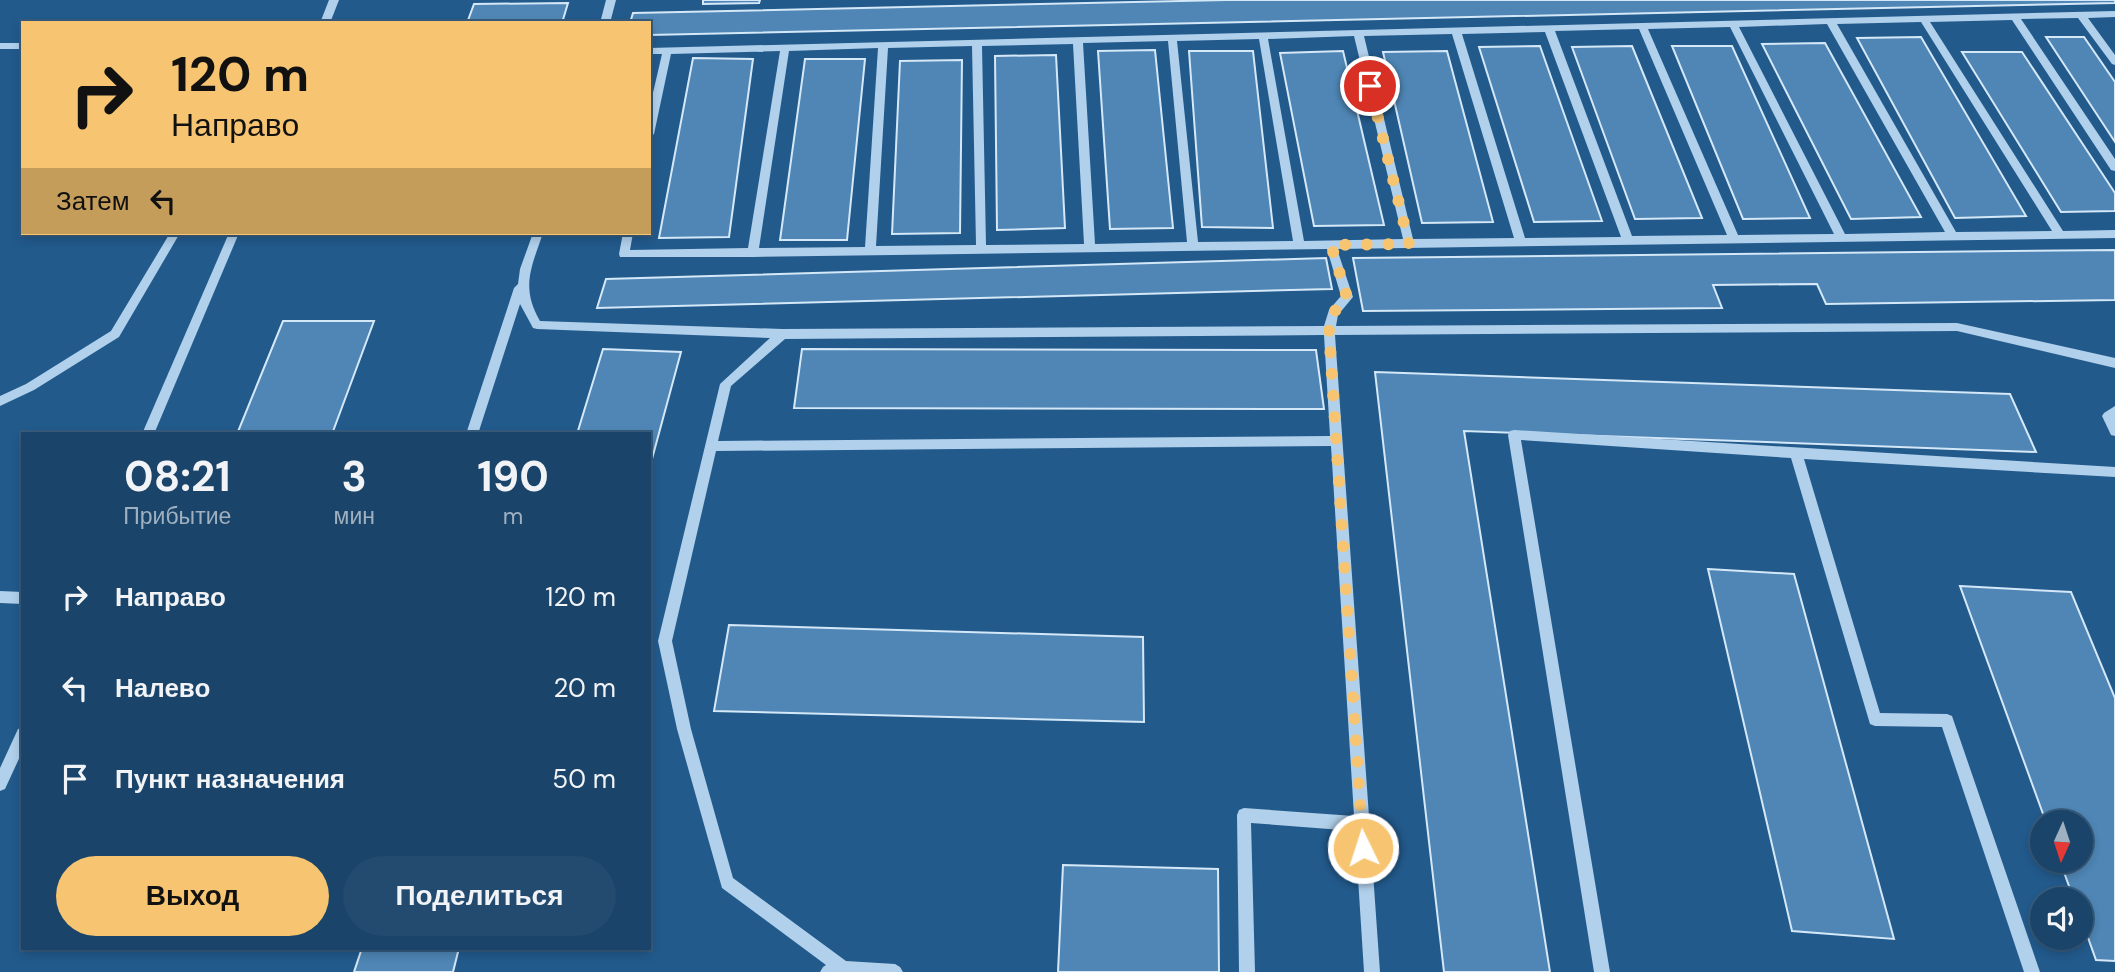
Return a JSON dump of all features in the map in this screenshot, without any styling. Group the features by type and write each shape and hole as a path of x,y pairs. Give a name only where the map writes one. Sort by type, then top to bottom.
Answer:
{"lane":[{"path":"326,21 334,0"},
{"path":"606,21 611,0"},
{"path":"651,51 2115,14"},
{"path":"2081,15 2115,62"},
{"path":"2014,16 2115,167"},
{"path":"1924,19 2060,235"},
{"path":"1830,21 1952,236"},
{"path":"1733,24 1842,238"},
{"path":"1642,26 1734,239"},
{"path":"1549,29 1628,241"},
{"path":"1455,31 1521,242"},
{"path":"1358,33 1409,244"},
{"path":"1263,36 1299,245"},
{"path":"1172,38 1193,247"},
{"path":"1078,40 1090,248"},
{"path":"977,43 981,249"},
{"path":"0,46 21,46"},
{"path":"870,251 883,46"},
{"path":"753,253 785,48"},
{"path":"651,125 667,51"},
{"path":"628,235 624,254 2115,234"},
{"path":"0,401 30,387 115,334 175,235"},
{"path":"149,432 233,235"},
{"path":"473,432 537,235"},
{"path":"1331,245 1347,297 1333,313 1329,331 1372,972"},
{"path":"520,288 525,308 537,325 782,334 1958,327 2115,363"},
{"path":"782,334 726,384 665,642 684,729 727,883 835,970 895,972"},
{"path":"2115,411 2108,416 2115,431"},
{"path":"1602,972 1514,435 2115,472"},
{"path":"711,446 1336,441"},
{"path":"1796,453 1875,719 1947,721 2032,972"},
{"path":"0,597 21,598"},
{"path":"0,784 21,738"},
{"path":"1247,972 1244,815 1362,824"}],"building":[{"path":"703,0 760,0 759,3 703,4"},
{"path":"1227,0 2115,0 2115,3 651,35 651,21 631,21 633,13"},
{"path":"568,3 563,21 468,21 474,4"},
{"path":"1921,37 2026,216 1955,218 1857,38"},
{"path":"2046,37 2084,37 2115,82 2115,142"},
{"path":"1825,43 1921,217 1851,219 1762,44"},
{"path":"1540,46 1602,221 1534,222 1479,47"},
{"path":"1632,46 1702,218 1635,219 1572,47"},
{"path":"1672,46 1732,46 1810,218 1743,219"},
{"path":"1155,50 1173,228 1110,229 1098,51"},
{"path":"1189,51 1253,51 1273,228 1202,227"},
{"path":"1343,51 1384,225 1314,226 1280,53"},
{"path":"1447,51 1493,222 1422,223 1383,52"},
{"path":"1962,52 2022,52 2115,193 2115,211 2061,212"},
{"path":"1056,55 1065,228 997,230 995,56"},
{"path":"693,58 753,59 729,237 659,238"},
{"path":"805,59 865,59 847,240 780,240"},
{"path":"962,60 960,233 892,234 900,61"},
{"path":"2115,250 2115,300 1826,304 1817,284 1713,285 1722,308 1363,311 1353,258"},
{"path":"1326,258 1332,289 597,308 606,279"},
{"path":"283,321 374,321 333,432 238,432"},
{"path":"603,349 681,352 651,463 651,432 578,432"},
{"path":"802,349 1316,350 1324,409 794,408"},
{"path":"1375,372 2010,394 2036,452 1464,431 1550,972 1444,972"},
{"path":"1708,569 1794,574 1894,939 1792,931"},
{"path":"1960,586 2071,592 2115,698 2115,961 2096,960 2092,950 2093,887 2069,887 2064,873 2093,873 2093,810 2042,810"},
{"path":"729,625 1143,637 1144,722 714,711"},
{"path":"1063,865 1218,869 1219,972 1058,972"},
{"path":"361,950 458,950 453,972 354,972"}],"route":[{"path":"1363,848 1329,331 1333,313 1347,297 1331,245 1409,244 1370,86"}]}
